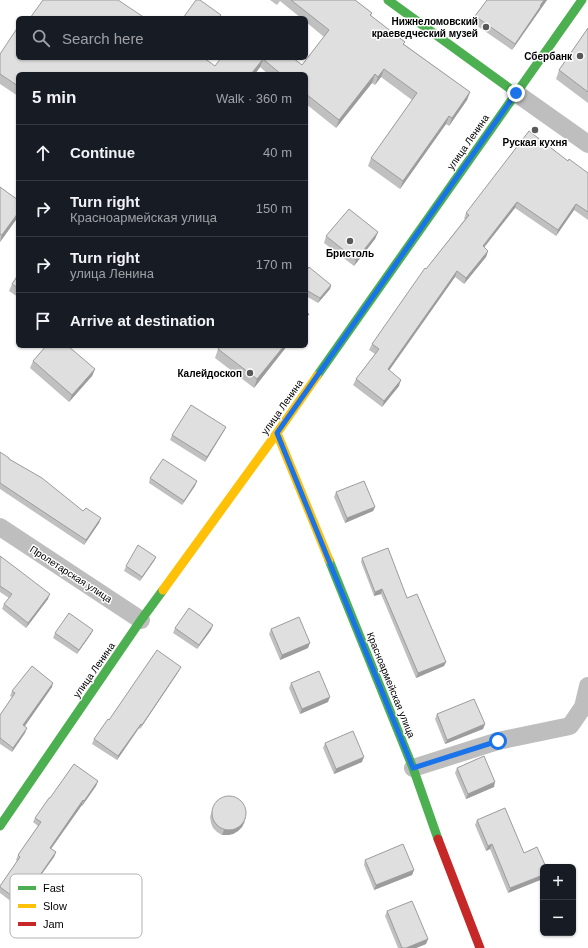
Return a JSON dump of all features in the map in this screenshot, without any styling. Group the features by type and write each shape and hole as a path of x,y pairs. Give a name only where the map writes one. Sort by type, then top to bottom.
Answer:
{"street":[{"path":"388,0 588,144"},
{"name":"улица Ленина","path":"0,826 142,620 277,433 582,0"},
{"name":"Красноармейская улица","path":"277,433 413,768 431,821 480,948"},
{"name":"Пролетарская улица","path":"0,527 142,620"},
{"path":"413,768 498,741 570,726 583,707 588,686"}],"building":[{"path":"43,0 118,0 142,16 31,16"},
{"path":"196,0 200,0 221,15 220,16 184,16"},
{"path":"291,0 355,0 372,13 370,15 405,42 403,44 470,92 452,118 449,116 403,181 371,158 417,93 384,69 378,77 375,74 339,120 308,96 308,72 279,72 264,60 296,60 302,65 306,60 308,60 308,57 329,30"},
{"path":"487,0 544,0 515,44 475,16"},
{"name":"Сбербанк","path":"588,28 588,92 559,70"},
{"path":"16,30 16,60 207,60 215,66 220,60 262,60 253,72 16,72 16,85 0,74 0,54"},
{"path":"529,131 568,161 569,159 588,173 588,212 576,204 558,230 517,202 483,246 488,251 466,278 457,271 388,369 401,380 384,401 356,379 379,349 372,344 425,268 426,269 469,215 466,213"},
{"path":"0,187 16,199 16,216 2,235 0,234"},
{"name":"Бристоль","path":"349,209 378,232 356,260 326,236"},
{"path":"309,267 331,285 320,298 308,291"},
{"path":"16,278 16,287 12,284"},
{"path":"44,348 70,348 95,369 72,395 33,361"},
{"path":"219,348 282,348 257,379"},
{"path":"191,405 226,427 207,457 172,435"},
{"path":"0,452 9,459 42,478 83,511 86,508 101,518 86,540 0,483"},
{"path":"163,459 197,481 184,501 150,478"},
{"path":"364,481 375,507 347,518 336,492"},
{"path":"138,545 156,557 142,577 126,566"},
{"path":"388,548 407,598 417,594 446,662 418,673 382,589 375,592 362,558"},
{"path":"0,556 50,594 28,623 4,604 12,594 0,586"},
{"path":"189,608 213,625 199,645 175,628"},
{"path":"69,613 93,630 79,650 55,633"},
{"path":"299,617 310,643 282,655 271,629"},
{"path":"157,650 181,667 142,725 141,724 118,756 94,739 108,719 109,720"},
{"path":"32,666 53,683 23,725 27,728 13,748 0,738 0,715 15,693 12,691"},
{"path":"319,671 330,697 302,709 291,683"},
{"path":"474,699 485,724 447,740 437,714"},
{"path":"353,731 364,757 336,769 325,743"},
{"path":"484,756 495,782 468,794 457,768"},
{"path":"74,764 98,781 50,848 56,852 41,874 10,874 10,894 0,886 20,857 18,855 41,822 35,818"},
{"path":"226,796 232,796 236,797 243,803 246,813 245,820 239,827 232,830 226,830 222,829 215,823 212,816 212,810 213,806 219,799"},
{"path":"505,808 524,853 537,847 545,864 540,864 540,876 510,888 492,844 488,846 477,820"},
{"path":"403,844 414,870 376,885 365,860"},
{"path":"412,901 428,939 406,948 402,948 387,911"}],"traffic: fast":[{"path":"388,0 516,93"},
{"path":"317,376 582,0"},
{"path":"329,560 413,768 438,839"},
{"path":"0,826 163,590"}],"traffic: slow":[{"path":"163,590 317,376"},
{"path":"277,433 329,560"}],"traffic: jam":[{"path":"438,839 480,948"}],"place":[{"name":"Нижнеломовский краеведческий музей","path":"486,27"},
{"name":"Сбербанк","path":"580,56"},
{"name":"Руская кухня","path":"535,130"},
{"name":"Бристоль","path":"350,241"},
{"name":"Калейдоскоп","path":"250,373"}],"route":[{"path":"498,741 413,768 277,433 516,93"}]}
